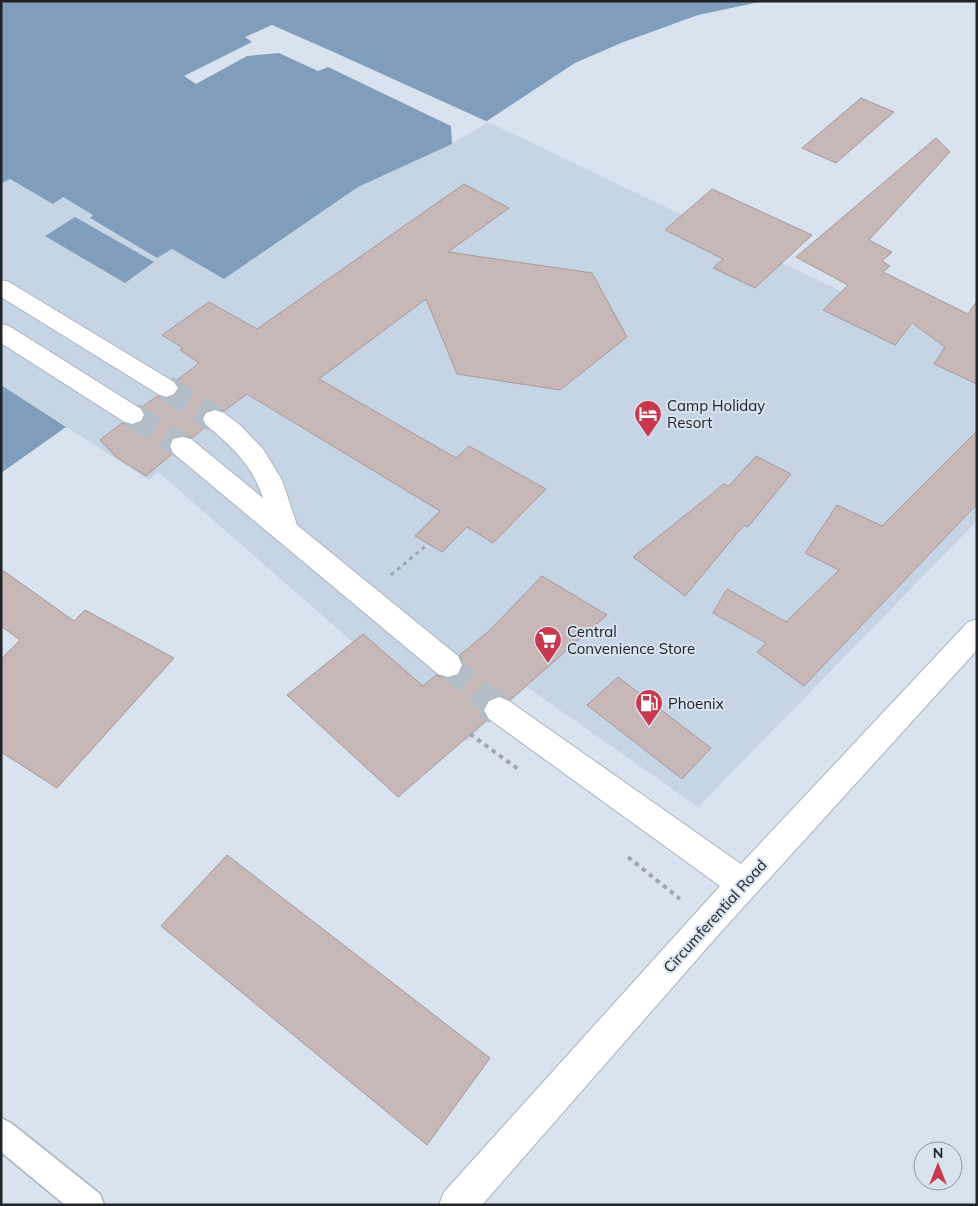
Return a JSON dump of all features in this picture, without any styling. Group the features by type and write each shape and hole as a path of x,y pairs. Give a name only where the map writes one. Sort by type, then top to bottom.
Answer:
{"main road":[{"path":"1,287 166,388"},
{"path":"1,332 132,415"},
{"path":"215,419 242,439 258,457 274,491 285,531"},
{"path":"182,446 448,665"},
{"name":"Circumferential Road","path":"457,1205 708,922 977,630"},
{"path":"499,710 743,884"}],"lane":[{"path":"1,1133 89,1205"}],"path":[{"path":"470,734 518,769"},
{"path":"628,857 708,922"}],"shaded area":[{"name":"Camp Holiday Resort","path":"488,122 977,356 977,521 698,807 527,687 466,741 158,472 149,480 1,385 1,184 10,179 53,203 62,197 94,215 90,219 157,258 172,249 224,279 358,187 452,144"}],"water":[{"path":"1,1 764,1 698,15 621,43 575,63 452,144 358,187 224,279 172,249 157,258 90,218 93,215 63,197 53,204 10,179 1,184"},
{"path":"75,217 154,262 125,283 45,236"},
{"path":"1,385 66,427 1,473"}],"pier":[{"path":"272,25 488,122 452,144 451,126 328,67 318,71 279,53 247,56 196,84 184,76 252,42 245,37"}],"building":[{"path":"861,98 894,112 836,163 802,148"},
{"path":"936,138 950,152 869,240 892,252 882,261 890,266 883,272 968,314 977,301 977,384 934,364 945,347 912,323 895,345 823,310 848,285 796,257"},
{"path":"464,184 509,208 448,252 592,273 627,337 560,390 457,374 426,299 319,379 456,458 469,446 546,489 493,543 467,527 442,552 415,536 440,511 247,394 224,411 214,408 205,411 201,418 205,427 192,438 182,435 173,437 168,445 172,454 146,476 116,457 100,440 122,423 131,426 142,423 146,416 142,407 157,396 165,399 175,396 180,389 176,381 199,363 180,350 183,348 162,335 209,302 257,329"},
{"path":"712,189 812,235 755,288 713,268 723,259 665,230"},
{"path":"977,431 977,504 804,686 757,652 766,643 713,613 727,589 786,622 839,570 805,553 837,505 882,526"},
{"path":"756,456 791,474 748,527 744,525 685,596 633,557 724,484 729,486"},
{"path":"1,569 74,621 85,610 174,658 57,788 1,752 1,659 20,640 1,626"},
{"path":"542,576 607,615 510,700 500,695 488,699 482,709 487,720 398,797 287,695 363,634 423,686 436,675 447,679 459,676 464,666 460,655 490,630"},
{"name":"Phoenix","path":"618,677 711,748 682,779 587,705"},
{"path":"227,855 490,1058 427,1145 161,926"}],"tunnel":[{"path":"166,388 215,419"},
{"path":"132,415 182,446"},
{"path":"448,665 491,703"},
{"path":"489,702 499,710"}],"place":[{"name":"Camp Holiday Resort","path":"648,438"},
{"name":"Central Convenience Store","path":"548,664"},
{"name":"Phoenix","path":"649,727"}]}
